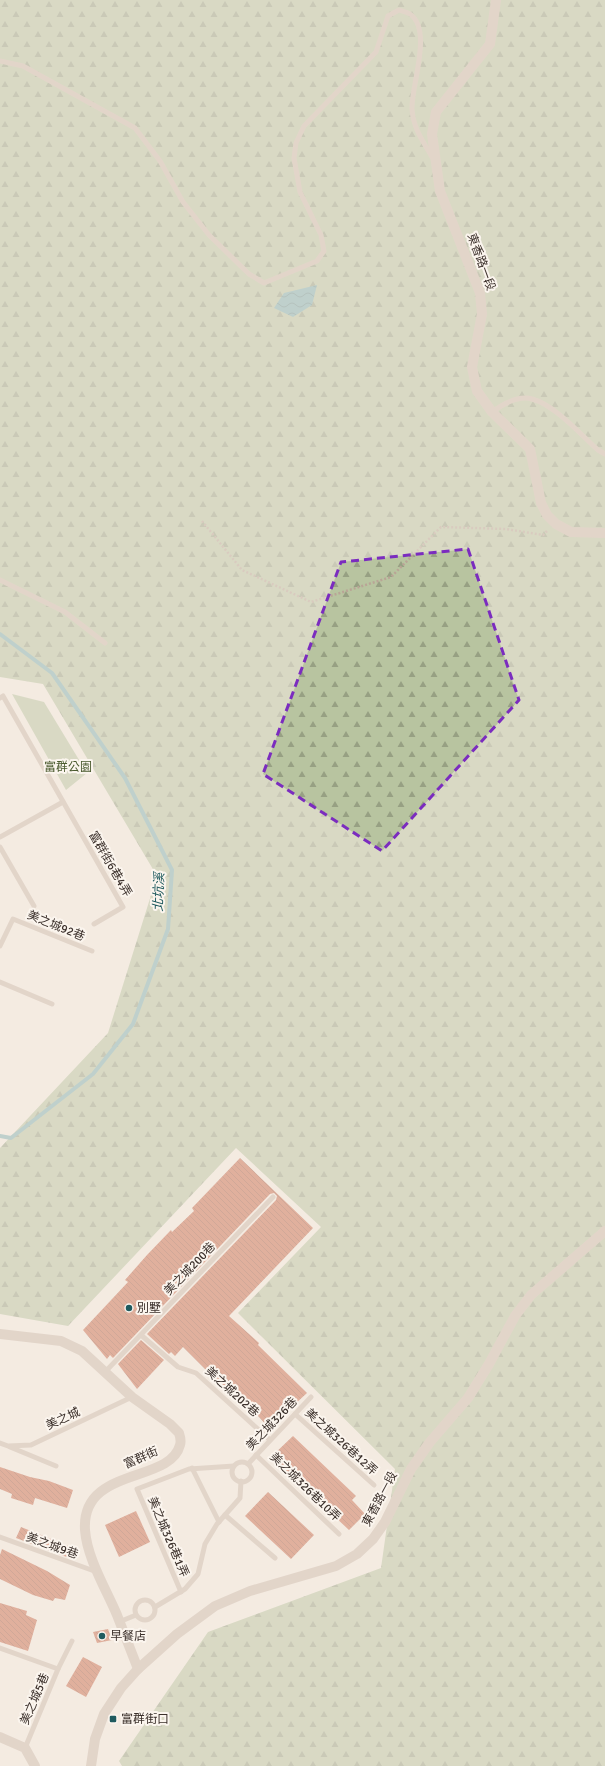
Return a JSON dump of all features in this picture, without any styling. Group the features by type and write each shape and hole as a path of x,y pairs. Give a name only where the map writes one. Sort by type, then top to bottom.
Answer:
{"street":[{"name":"東香路一段","path":"496,0 490,44 436,112 432,134 440,192 480,293 482,314 472,367 477,391 492,412 530,449 541,503 547,515 556,524 571,532 605,533"},
{"name":"東香路一段","path":"91,1766 95,1739 104,1714 121,1688 138,1669 177,1634 215,1606 250,1591 336,1566 357,1554 373,1539 385,1522 411,1469 430,1442 468,1398 489,1364 515,1316 531,1295 605,1231"},
{"name":"富群街","path":"0,1334 62,1341 82,1351 132,1397 170,1424 179,1433 180,1445 174,1455 162,1465 103,1488 90,1504 85,1516 86,1538 98,1573 138,1669"},
{"path":"0,1737 25,1748 35,1766"}],"lane":[{"path":"0,61 22,66 135,128 160,160 183,202 209,235 249,274 264,283 317,261 324,251 321,235 300,192 294,158 296,143 304,126 376,52 388,16 399,10 411,14 419,27 421,40 412,108 416,130 435,161"},
{"path":"492,412 508,401 531,398 551,408 598,450 605,454"},
{"path":"0,580 65,612 105,643"},
{"path":"0,698 3,696 63,802 0,837"},
{"name":"富群街6巷4弄","path":"63,802 123,907 94,924"},
{"path":"0,847 34,906"},
{"name":"美之城92巷","path":"0,946 13,919 92,951"},
{"path":"0,982 52,1004"},
{"name":"美之城200巷","path":"105,1372 273,1197"},
{"name":"美之城202巷","path":"141,1336 178,1367 196,1373 270,1440"},
{"name":"美之城","path":"0,1443 8,1446 31,1445 132,1397"},
{"name":"美之城326巷","path":"248,1464 311,1397"},
{"name":"美之城326巷12弄","path":"295,1414 374,1485"},
{"path":"8,1446 56,1466"},
{"name":"美之城326巷10弄","path":"256,1454 339,1534"},
{"path":"219,1522 192,1468 234,1466 240,1462 248,1464 252,1474 248,1480 241,1481"},
{"path":"155,1607 180,1592 198,1574 205,1544 219,1522 240,1498 241,1481 233,1473 234,1466"},
{"name":"美之城326巷1弄","path":"180,1592 137,1489 192,1468"},
{"path":"225,1515 275,1558"},
{"name":"美之城9巷","path":"0,1537 98,1573"},
{"path":"147,1600 155,1607 155,1613 151,1619 141,1620 136,1615 136,1605 140,1601 147,1600"},
{"path":"119,1622 136,1615"},
{"path":"58,1669 72,1641"},
{"name":"美之城5巷","path":"0,1648 58,1669 25,1748"}],"path":[{"path":"202,521 242,570 311,602 391,577 441,527 506,529 543,535 556,524"}],"highlighted area":[{"path":"468,549 519,700 382,851 263,774 341,562"}],"green space":[{"path":"0,0 605,0 605,1766 122,1766 119,1761 208,1632 381,1568 395,1469 238,1313 321,1227 236,1148 68,1326 0,1314 0,1148 108,1033 157,876 43,684 0,677"},
{"name":"富群公園","path":"12,694 44,702 87,773 66,790"}],"water":[{"path":"317,285 312,305 293,317 274,308 284,293"}],"building":[{"path":"240,1158 313,1228 229,1316 259,1343 258,1345 307,1393 269,1428 249,1406 248,1408 221,1383 220,1384 183,1347 175,1356 171,1352 169,1354 147,1334 276,1200 277,1196 274,1193 270,1194 113,1358 110,1355 107,1359 83,1330 128,1282 125,1280 147,1255 171,1230 172,1232 194,1211 192,1208"},
{"name":"別墅","path":"141,1340 164,1360 137,1389 118,1364"},
{"path":"293,1436 356,1496 352,1500 365,1514 349,1530 271,1457"},
{"path":"0,1467 30,1477 49,1481 73,1490 67,1508 35,1498 33,1505 11,1498 12,1494 0,1489"},
{"path":"268,1492 314,1535 291,1559 245,1516"},
{"path":"136,1511 150,1542 119,1557 105,1525"},
{"path":"21,1527 76,1549 72,1559 16,1538"},
{"path":"2,1549 47,1571 70,1585 65,1600 55,1598 53,1601 33,1595 0,1579 0,1555"},
{"path":"0,1603 27,1611 26,1615 37,1620 28,1651 0,1642"},
{"name":"早餐店","path":"108,1629 112,1640 97,1643 93,1632"},
{"path":"83,1657 102,1667 86,1697 66,1686"}],"waterway":[{"name":"北坑溪","path":"0,634 52,673 125,778 172,870 168,929 133,1024 93,1074 11,1138 0,1136"}],"place":[{"name":"別墅","path":"129,1308"},
{"name":"早餐店","path":"102,1636"},
{"name":"富群街口","path":"113,1719"}]}
